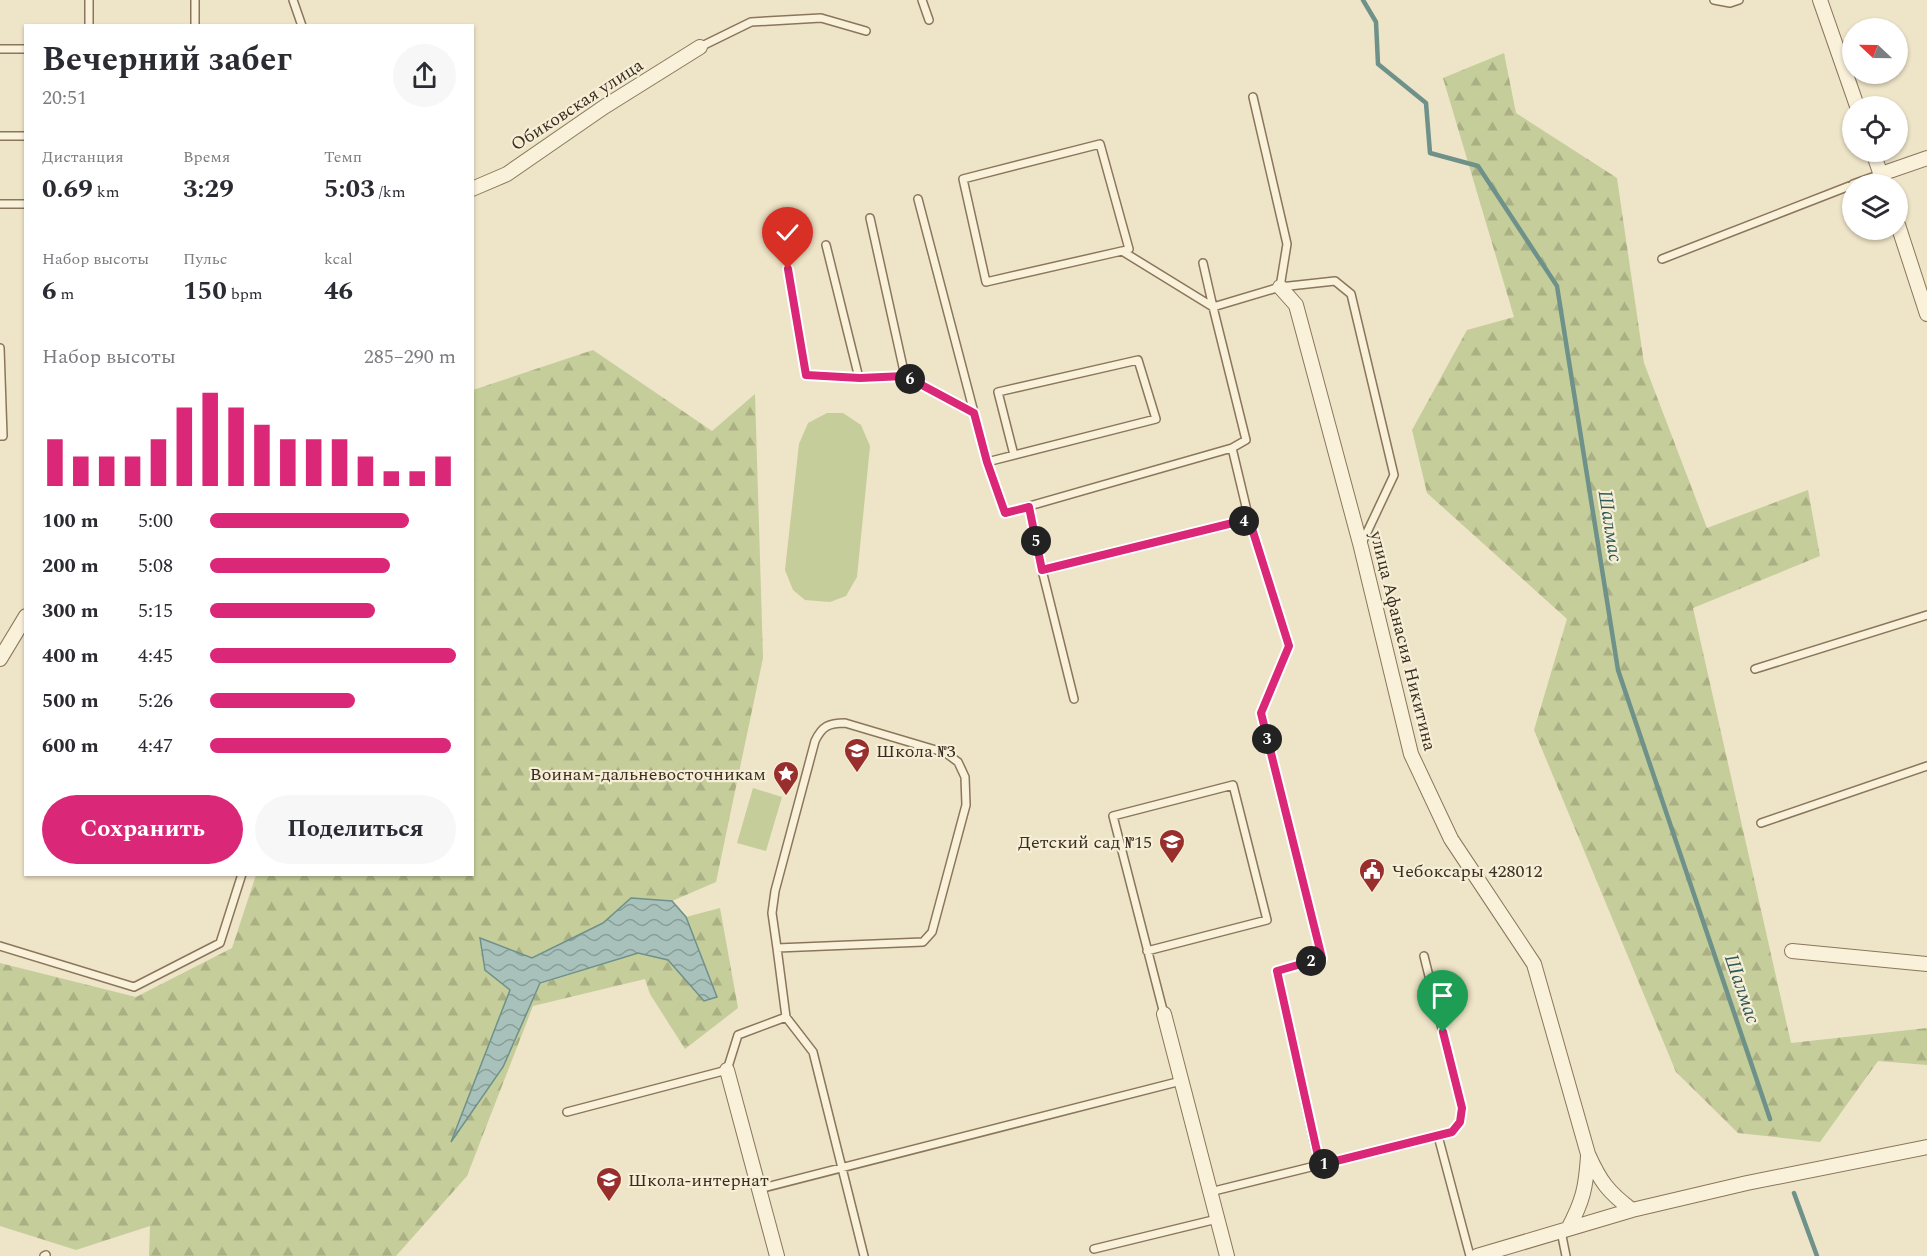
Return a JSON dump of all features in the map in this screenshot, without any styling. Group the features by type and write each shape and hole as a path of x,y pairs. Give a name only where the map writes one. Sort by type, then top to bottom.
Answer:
{"street":[{"path":"1820,0 1854,96"},
{"name":"Обиковская улица","path":"474,188 507,174 604,107 700,47"},
{"path":"1893,174 1927,158"},
{"path":"1903,240 1927,314"},
{"name":"улица Афанасия Никитина","path":"1280,287 1296,305 1361,547 1411,754 1451,839 1534,964 1588,1154 1600,1181 1617,1199 1632,1210"},
{"path":"0,659 24,619"},
{"path":"1792,951 1927,964"},
{"path":"1164,1014 1227,1256"},
{"path":"727,1070 777,1256"},
{"path":"1477,1256 1632,1210 1747,1183 1927,1147"},
{"path":"1564,1230 1579,1208 1586,1187 1588,1154"}],"lane":[{"path":"89,0 89,24"},
{"path":"195,0 195,24"},
{"path":"293,0 301,24"},
{"path":"922,0 928,20"},
{"path":"1714,0 1730,3 1739,0"},
{"path":"700,47 751,22 821,18 866,32"},
{"path":"0,50 24,49"},
{"path":"1253,97 1287,244 1280,287"},
{"path":"0,136 24,136"},
{"path":"1122,251 1129,249 1100,144 963,179 986,282 1122,251 1213,307 1280,287 1335,281 1352,294 1394,475 1361,547"},
{"path":"1662,259 1842,188"},
{"path":"918,199 987,462 1005,513 1233,448 1246,440 1203,263"},
{"path":"0,204 24,204"},
{"path":"870,218 905,376"},
{"path":"826,245 860,378"},
{"path":"788,269 806,375 860,378 905,376 974,413"},
{"path":"0,348 3,436 0,436"},
{"path":"987,462 1156,419 1138,360 998,392 1014,455"},
{"path":"1233,448 1249,519 1289,646 1261,713 1322,958 1277,971 1320,1165"},
{"path":"1029,507 1074,699"},
{"path":"1042,570 1249,519"},
{"path":"1755,669 1927,615"},
{"path":"777,948 923,942 932,932 966,805 965,777 958,762 946,753 845,723 830,723 820,730 815,741 775,891 772,913 786,1017 813,1052 864,1256"},
{"path":"1761,824 1927,766"},
{"path":"1147,951 1267,920 1233,785 1113,816 1147,951 1164,1014"},
{"path":"0,946 134,987 220,943 241,876"},
{"path":"1210,1192 1452,1132 1460,1122 1462,1108 1424,956"},
{"path":"567,1112 727,1070 738,1035 786,1017"},
{"path":"759,1189 1181,1081"},
{"path":"1438,1136 1470,1256"},
{"path":"1094,1249 1217,1219"},
{"path":"1564,1230 1566,1256"}],"green space":[{"path":"1504,53 1516,113 1617,178 1644,363 1707,528 1808,490 1820,556 1693,608 1791,1043 1927,1028 1927,1065 1878,1061 1820,1142 1738,1133 1676,1072 1534,730 1567,619 1427,493 1412,430 1467,330 1514,317 1443,78"},
{"path":"593,350 712,431 755,394 763,658 716,882 672,901 631,898 603,923 532,958 485,970 510,990 452,1138 503,1067 540,984 638,953 668,959 704,1001 716,997 686,917 720,908 738,1008 685,1049 650,994 645,979 533,1006 467,1176 396,1256 149,1256 150,1226 76,1250 0,1226 0,963 136,997 232,948 256,876 474,876 474,390"},
{"path":"827,413 843,413 861,425 870,446 857,577 846,596 830,602 805,600 793,590 785,570 799,444 808,423"},
{"path":"753,788 782,797 766,851 737,843"}],"water":[{"path":"631,898 672,901 686,917 717,997 704,1001 668,960 638,953 540,983 503,1067 451,1142 510,990 485,970 480,938 532,958 603,923"}],"waterway":[{"name":"Шалмас","path":"1363,0 1376,22 1378,64 1426,103 1430,153 1478,166 1557,286 1618,670 1770,1119"},
{"name":"Шалмас","path":"1794,1193 1817,1256"}],"place":[{"name":"Школа №3","path":"857,774"},
{"name":"Воинам-дальневосточникам","path":"786,797"},
{"name":"Детский сад №15","path":"1172,865"},
{"name":"Чебоксары 428012","path":"1372,894"},
{"name":"Школа-интернат","path":"609,1203"}],"route":[{"path":"788,269 806,375 860,378 905,376 974,413 987,462 1005,513 1029,507 1042,570 1249,519 1289,646 1261,713 1322,958 1277,971 1320,1165 1452,1132 1460,1122 1462,1108 1443,1032"}]}
